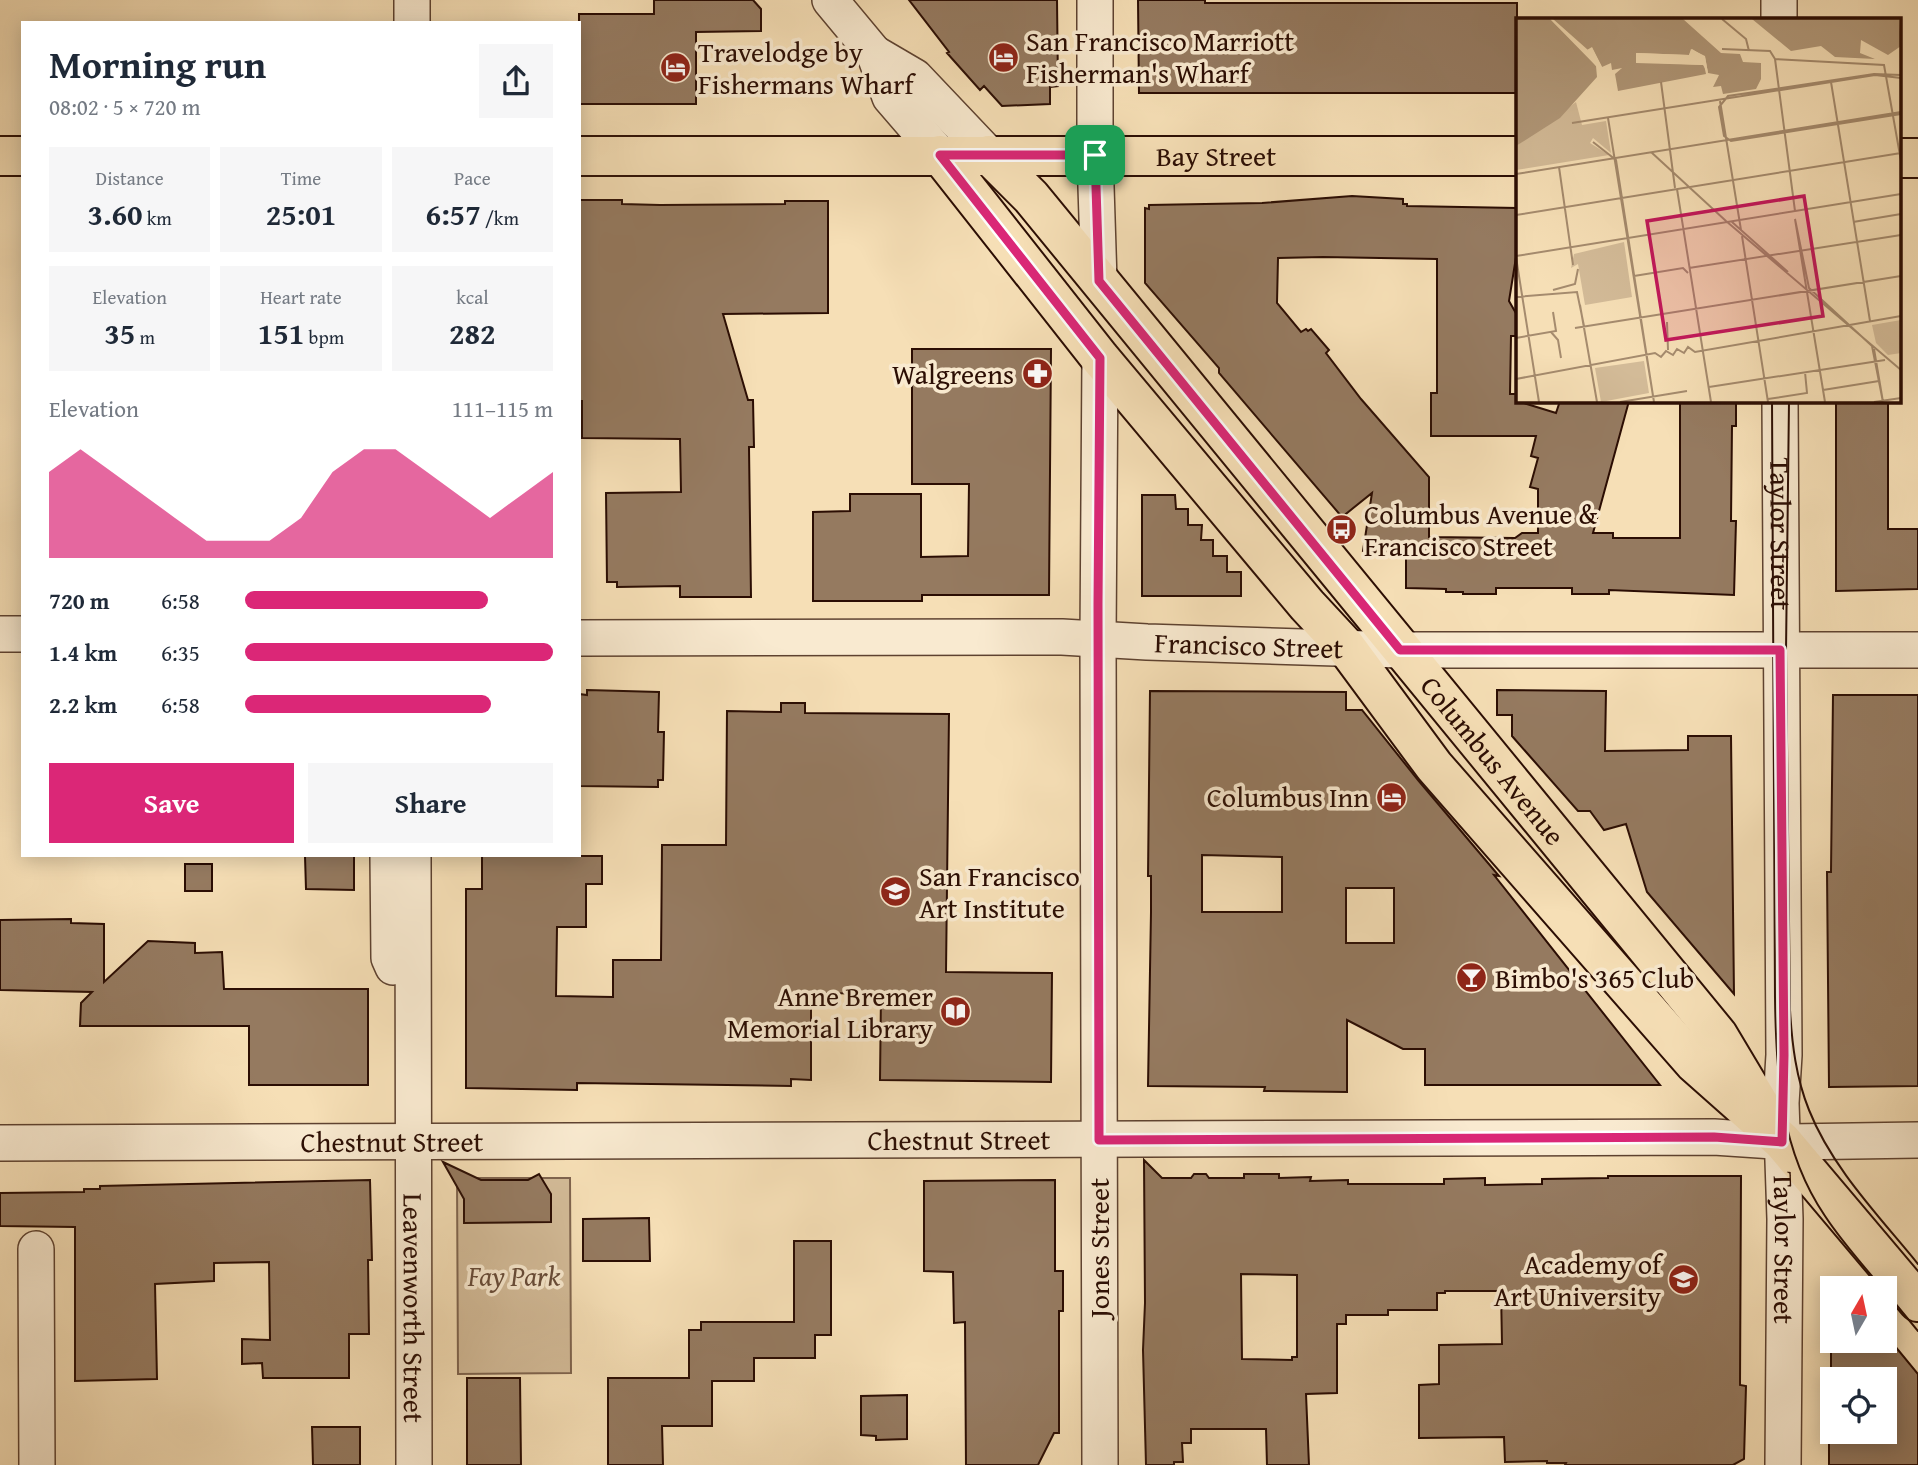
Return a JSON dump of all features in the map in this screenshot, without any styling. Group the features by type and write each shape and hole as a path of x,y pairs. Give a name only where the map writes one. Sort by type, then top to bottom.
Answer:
{"main road":[{"name":"Columbus Avenue","path":"940,155 1100,358 1346,648 1434,766 1694,1063 1782,1142 1918,1302"},
{"name":"Columbus Avenue","path":"989,155 1031,197 1718,1035 1782,1142"},
{"path":"0,156 21,156"},
{"name":"Bay Street","path":"581,156 1516,156"},
{"path":"1900,158 1918,158"}],"street":[{"path":"412,0 412,21"},
{"name":"Columbus Avenue","path":"830,0 874,53 890,97 940,155"},
{"path":"1095,0 1095,155 1099,281"},
{"path":"1779,0 1779,18"},
{"name":"Columbus Avenue","path":"874,53 915,77 989,155"},
{"name":"Jones Street","path":"1100,358 1100,1465"},
{"name":"Taylor Street","path":"1780,402 1784,1055 1782,1142 1785,1219 1783,1465"},
{"path":"0,634 21,634"},
{"name":"Francisco Street","path":"581,638 1062,636 1400,650 1918,650"},
{"name":"Leavenworth Street","path":"388,857 389,958 413,1024"},
{"name":"Leavenworth Street","path":"413,857 414,1465"},
{"name":"Chestnut Street","path":"0,1143 1714,1137 1782,1142 1918,1140"},
{"path":"36,1249 37,1465"}],"green space":[{"name":"Fay Park","path":"457,1178 570,1178 571,1373 458,1374"}],"building":[{"path":"654,0 753,0 761,9 761,31 696,32 696,104 581,104 579,14 654,14"},
{"name":"San Francisco Marriott Fisherman's Wharf","path":"909,0 1057,0 1058,86 1050,87 1050,104 1002,106 984,86 980,90 947,53 949,52"},
{"path":"1138,0 1205,0 1205,3 1517,3 1516,93 1139,93"},
{"path":"1352,196 1403,199 1403,204 1407,206 1516,208 1516,257 1509,301 1516,313 1516,336 1511,336 1510,394 1516,394 1516,402 1556,413 1560,402 1629,402 1593,533 1613,533 1613,538 1680,538 1680,402 1736,402 1736,426 1732,426 1731,521 1736,521 1734,595 1609,590 1609,594 1572,594 1572,588 1496,588 1496,594 1463,594 1446,592 1446,589 1406,588 1406,556 1363,551 1372,493 1342,517 1145,283 1145,208 1149,209 1149,205 1262,203","holes":["1278,258 1437,259 1437,393 1431,393 1431,436 1536,436 1531,456 1538,458 1530,487 1538,489 1538,533 1522,533 1515,538 1429,537 1429,477 1361,399 1326,353 1329,350 1311,329 1301,332 1277,303"]},
{"path":"581,200 622,200 622,204 660,205 828,201 828,313 723,314 748,400 753,400 754,447 749,447 751,597 680,597 680,586 617,587 617,582 607,582 606,493 681,492 680,439 582,438"},
{"path":"912,349 1051,349 1049,595 922,595 922,601 813,601 813,512 850,511 850,494 921,494 921,557 968,556 969,484 912,484"},
{"path":"1836,402 1888,402 1888,529 1918,529 1918,589 1836,591"},
{"path":"1142,495 1175,495 1176,509 1188,509 1188,525 1202,525 1201,540 1213,540 1213,556 1227,556 1227,572 1241,572 1241,596 1142,596"},
{"path":"587,690 659,692 658,732 664,732 663,780 658,780 658,787 581,786 581,694 587,695"},
{"path":"1497,690 1606,691 1605,751 1688,750 1688,736 1731,736 1734,994 1647,892 1626,824 1604,830 1590,811 1578,811 1512,736 1512,715 1497,715"},
{"path":"1150,691 1346,692 1346,710 1362,710 1499,876 1494,875 1660,1085 1425,1085 1425,1049 1403,1049 1347,1020 1347,1092 1264,1091 1265,1087 1148,1086 1151,876 1148,876","holes":["1202,855 1282,857 1282,912 1202,912","1346,888 1394,888 1394,943 1346,943"]},
{"path":"1833,695 1918,695 1918,1086 1829,1087 1827,872 1831,872"},
{"path":"781,703 805,703 805,713 949,714 946,972 1052,973 1051,1082 880,1080 881,994 824,993 824,1007 811,1007 811,1080 791,1079 791,1086 577,1083 577,1090 466,1088 466,889 482,889 482,857 602,856 602,884 586,884 586,927 557,927 556,996 613,997 613,960 661,960 662,845 726,845 727,711 781,712"},
{"path":"305,857 354,857 354,890 306,889"},
{"path":"185,864 212,864 212,891 185,891"},
{"path":"71,919 71,923 104,924 104,982 148,941 195,943 195,953 222,952 224,989 368,989 368,1085 249,1085 249,1026 80,1026 81,1003 92,992 0,990 0,920"},
{"path":"1144,1160 1162,1178 1191,1178 1194,1174 1206,1174 1209,1178 1244,1178 1244,1174 1279,1174 1279,1178 1311,1177 1310,1181 1348,1180 1348,1184 1444,1184 1444,1179 1485,1178 1485,1185 1542,1184 1542,1179 1608,1176 1741,1176 1740,1385 1746,1386 1744,1459 1733,1465 1565,1465 1566,1463 1547,1461 1505,1462 1504,1437 1419,1438 1419,1385 1439,1384 1439,1345 1502,1344 1501,1291 1445,1291 1437,1293 1437,1310 1388,1310 1388,1315 1346,1315 1346,1324 1337,1324 1337,1393 1306,1394 1309,1465 1267,1465 1266,1429 1191,1429 1191,1443 1182,1443 1183,1462 1174,1462 1174,1465 1146,1465 1143,1350","holes":["1241,1274 1297,1275 1297,1357 1292,1357 1292,1360 1242,1359"]},
{"path":"443,1162 481,1180 528,1180 539,1174 551,1194 551,1222 464,1223 464,1199"},
{"path":"370,1180 372,1260 368,1260 369,1334 349,1334 349,1378 263,1378 262,1363 242,1364 242,1339 270,1340 269,1262 214,1263 214,1281 155,1284 157,1379 75,1381 75,1227 0,1226 0,1193 84,1192 84,1189 100,1189 100,1186"},
{"path":"1055,1180 1055,1271 1063,1271 1063,1311 1059,1311 1059,1433 1054,1433 1038,1465 966,1465 965,1322 954,1323 953,1272 924,1271 924,1181"},
{"path":"649,1218 650,1261 583,1261 583,1219"},
{"path":"794,1241 831,1241 831,1335 815,1335 815,1358 754,1358 754,1381 712,1381 712,1426 662,1426 663,1465 608,1465 608,1378 689,1378 689,1330 701,1330 701,1322 794,1322"},
{"path":"1897,1348 1918,1374 1918,1465 1829,1465 1829,1444 1897,1444 1897,1367 1831,1367 1831,1353 1897,1353"},
{"path":"467,1378 520,1378 521,1465 467,1465"},
{"path":"907,1395 907,1439 876,1440 876,1436 861,1435 861,1396"},
{"path":"312,1427 360,1427 360,1465 313,1465"}],"tram line":[{"path":"1772,402 1775,997 1779,1083 1790,1138 1810,1191 1838,1235 1872,1276"},
{"path":"1789,402 1786,651 1790,1010 1793,1048 1809,1110 1830,1152 1857,1191 1918,1264"},
{"path":"1897,1306 1918,1331"}],"place":[{"name":"San Francisco Marriott Fisherman's Wharf","path":"1003,57"},
{"name":"Travelodge by Fishermans Wharf","path":"675,68"},
{"name":"Walgreens","path":"1037,374"},
{"name":"Columbus Avenue & Francisco Street","path":"1341,530"},
{"name":"Columbus Inn","path":"1392,797"},
{"name":"San Francisco Art Institute","path":"896,892"},
{"name":"Bimbo's 365 Club","path":"1472,978"},
{"name":"Anne Bremer Memorial Library","path":"956,1012"},
{"name":"Academy of Art University","path":"1684,1280"}],"route":[{"path":"940,155 1095,155 1099,281 1400,650 1780,650 1784,1055 1782,1142 1714,1137 1099,1140 1100,358 940,155"}]}
